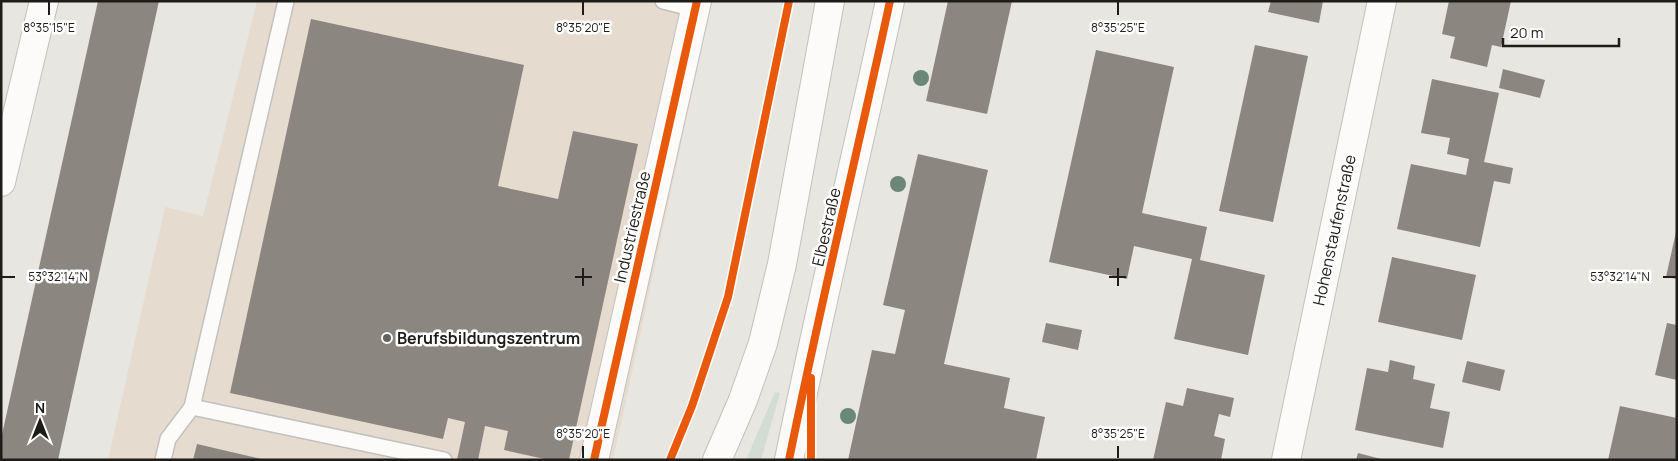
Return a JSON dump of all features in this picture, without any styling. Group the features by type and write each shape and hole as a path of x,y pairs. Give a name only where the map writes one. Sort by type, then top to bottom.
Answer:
{"street":[{"path":"1,182 44,1"},
{"path":"717,460 743,400 763,343 782,264 830,1"},
{"name":"Elbestraße","path":"789,460 810,353 848,195 890,1"},
{"name":"Hohenstaufenstraße","path":"1286,460 1382,1"},
{"name":"Industriestraße","path":"594,460 696,5"}],"lane":[{"path":"163,460 168,439 192,407 286,1"},
{"path":"663,1 696,5"},
{"path":"192,407 444,460"}],"path":[{"path":"670,460 692,406 728,297 789,1"}],"shaded area":[{"name":"Berufsbildungszentrum","path":"257,1 712,1 613,460 108,460 165,207 203,216"},
{"path":"775,392 780,393 761,460 746,460"}],"building":[{"path":"98,1 159,1 58,460 1,460 1,439"},
{"path":"948,1 1012,1 987,114 926,101"},
{"path":"1271,1 1323,1 1319,23 1268,12"},
{"path":"1449,1 1511,1 1501,47 1492,45 1487,67 1450,58 1455,37 1442,34"},
{"path":"311,19 524,65 498,186 558,199 573,131 638,144 569,460 549,460 504,450 508,431 485,426 478,460 457,460 465,422 448,418 443,439 230,393"},
{"path":"1255,45 1308,56 1273,222 1219,211"},
{"path":"1096,50 1174,67 1142,213 1207,227 1200,260 1265,275 1248,355 1174,339 1192,259 1134,246 1127,279 1049,262"},
{"path":"1503,69 1545,80 1540,98 1499,88"},
{"path":"1432,79 1499,93 1484,162 1513,168 1510,184 1494,181 1480,247 1397,229 1411,164 1466,175 1469,159 1447,154 1450,138 1421,133"},
{"path":"918,154 988,170 944,364 1010,378 1004,408 1045,417 1036,460 848,460 872,350 895,354 905,310 883,305"},
{"path":"1677,232 1677,279 1666,277"},
{"path":"1392,257 1476,275 1462,340 1378,322"},
{"path":"1046,323 1082,330 1078,350 1042,342"},
{"path":"1667,323 1677,325 1677,380 1655,375"},
{"path":"1390,360 1415,366 1413,379 1435,384 1430,408 1450,412 1443,448 1355,430 1367,368 1388,372"},
{"path":"1467,361 1505,370 1500,391 1462,382"},
{"path":"1187,388 1234,398 1230,417 1219,414 1214,436 1225,439 1221,460 1153,460 1166,402 1183,406"},
{"path":"1620,406 1677,418 1677,460 1608,460"},
{"path":"197,444 261,459 261,460 193,460"},
{"path":"1358,453 1381,459 1381,460 1356,460"}],"cycle path":[{"path":"594,460 697,1"},
{"path":"670,460 692,406 728,297 789,1"},
{"path":"789,460 890,1"},
{"path":"811,378 811,460"}],"place":[{"name":"Berufsbildungszentrum","path":"387,338"}]}
